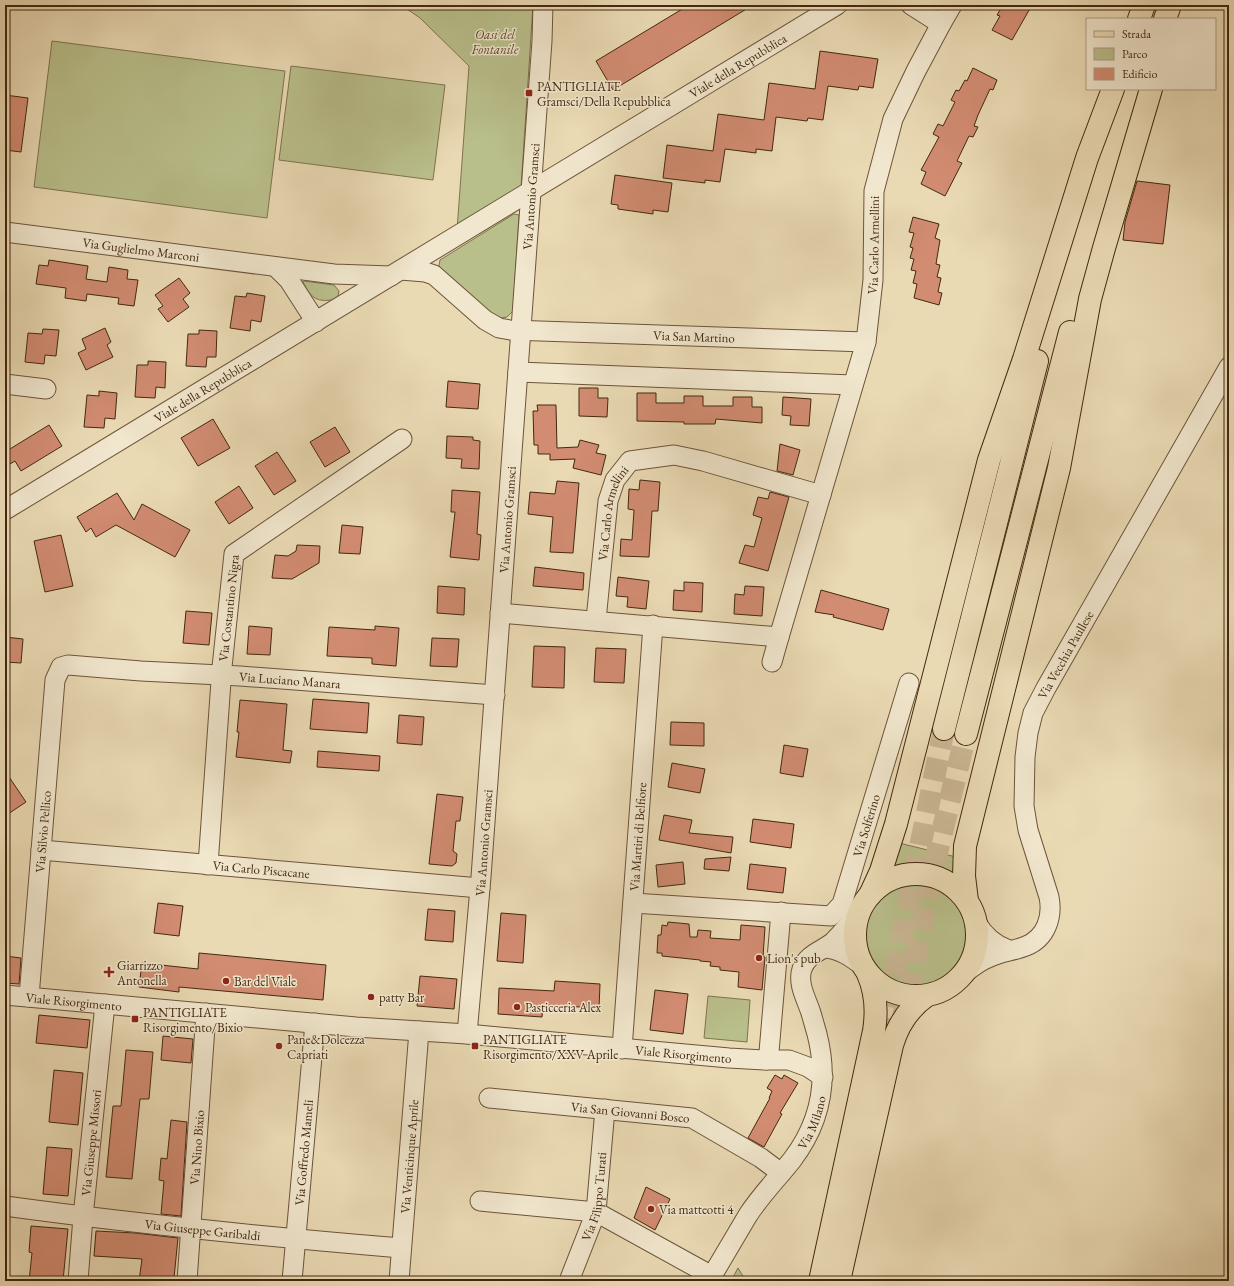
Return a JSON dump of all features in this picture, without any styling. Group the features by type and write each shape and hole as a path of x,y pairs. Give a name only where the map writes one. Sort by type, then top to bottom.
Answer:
{"main road":[{"path":"1139,18 1144,5"},
{"path":"1165,18 1170,5"},
{"path":"1173,18 1177,5"},
{"path":"820,1281 876,1019 876,1006 872,984 857,951 855,937 856,921 880,871 896,824 989,460 1024,359 1088,158 1113,90"},
{"path":"944,729 1026,400 1064,262 1116,90"},
{"path":"966,734 1083,280 1141,90"},
{"path":"967,901 964,876 965,846 1059,468 1090,299 1151,90"},
{"path":"839,1281 892,1045 897,1030 913,1006 926,996 954,984 962,975 970,964 975,951 977,939 974,914 967,901 958,890 946,881 929,875 903,875 893,878 880,886 865,902"},
{"path":"866,970 880,985 894,993 910,996 926,996"}],"street":[{"name":"Via Antonio Gramsci","path":"467,1034 480,888 522,331 542,47 543,5"},
{"name":"Viale della Repubblica","path":"5,510 837,5"},
{"path":"911,5 941,24"},
{"name":"Via Carlo Armellini","path":"772,662 866,342 873,280 874,191 893,119 916,70 952,5"},
{"name":"Via Guglielmo Marconi","path":"5,232 334,274 396,273"},
{"path":"433,250 432,268 434,275"},
{"path":"276,267 289,280 316,322"},
{"path":"396,273 425,272 434,275 491,324 505,329 522,331"},
{"path":"334,274 345,283 347,288 348,296 346,304"},
{"name":"Via San Martino","path":"522,331 866,342"},
{"name":"Via Vecchia Paullese","path":"962,975 984,960 1009,950 1027,946 1039,938 1048,925 1051,908 1048,892 1025,818 1025,751 1033,713 1229,367"},
{"path":"518,372 853,385"},
{"path":"5,384 46,389"},
{"name":"Via Costantino Nigra","path":"208,865 221,675 234,554 402,439"},
{"name":"Via Carlo Armellini","path":"596,620 608,501 615,480 630,461 674,455 703,461 821,496"},
{"path":"500,613 596,620 779,637"},
{"name":"Via Martiri di Belfiore","path":"622,1049 653,625"},
{"name":"Via Luciano Manara","path":"62,667 68,665 495,695"},
{"name":"Via Silvio Pellico","path":"29,997 55,680 62,667"},
{"name":"Via Solferino","path":"633,903 831,916 842,904 909,683"},
{"name":"Via Carlo Piscacane","path":"41,850 480,888"},
{"name":"Via Milano","path":"710,1279 755,1204 781,1173 808,1135 817,1112 823,1077 819,1044 811,1013 804,994 801,976 805,963 810,957 825,948 846,928 865,902"},
{"path":"766,1060 769,1052 781,912"},
{"path":"976,922 991,941 1009,950"},
{"path":"825,948 844,953 866,970"},
{"name":"Viale Risorgimento","path":"5,995 729,1058 789,1060 808,1067 823,1077"},
{"name":"Via Giuseppe Missori","path":"78,1281 83,1217 105,1004"},
{"name":"Via Nino Bixio","path":"187,1281 206,1013"},
{"name":"Via Goffredo Mameli","path":"292,1281 315,1023"},
{"name":"Via Venticinque Aprile","path":"398,1281 420,1031"},
{"name":"Viale Risorgimento","path":"789,1060 819,1044"},
{"name":"Via San Giovanni Bosco","path":"488,1098 692,1118 761,1158 781,1173"},
{"name":"Via Filippo Turati","path":"569,1281 596,1212 605,1109"},
{"path":"480,1201 596,1212 710,1279"},
{"name":"Via Giuseppe Garibaldi","path":"5,1206 83,1217 191,1227 295,1239 401,1248"}],"green space":[{"name":"Oasi del Fontanile","path":"401,5 533,5 521,188 457,230 469,66 420,18"},
{"path":"52,41 285,71 267,218 34,187"},
{"path":"291,66 445,85 433,180 279,160"},
{"path":"514,214 519,215 513,311 507,317 494,319 438,271 440,260"},
{"path":"303,282 334,285 339,291 338,296 336,299 320,300 312,296 306,288"},
{"path":"899,843 956,857 956,875 933,865 911,863 894,866"},
{"path":"916,884 935,888 952,899 963,916 967,935 963,954 952,971 935,982 916,986 897,982 880,971 869,954 865,935 869,916 880,899 897,888"},
{"path":"708,996 750,1000 747,1042 704,1038"},
{"path":"738,1268 746,1281 731,1281"}],"building":[{"path":"689,5 753,5 613,90 596,61"},
{"path":"1003,5 1032,5 1012,40 992,30 1000,16 997,15"},
{"path":"820,51 878,59 873,88 859,86 858,90 828,86 823,120 808,118 807,121 776,117 772,151 756,149 756,153 725,149 720,182 705,180 705,183 663,178 667,145 713,151 718,114 764,120 769,83 815,89"},
{"path":"973,68 997,80 993,90 990,89 978,115 974,126 978,127 973,137 969,136 957,161 962,163 945,196 921,184 926,172 921,170 939,137 933,134 938,124 943,126 955,102 951,100 956,90 959,91 965,80 967,81"},
{"path":"5,95 28,98 21,152 5,150"},
{"path":"615,175 672,183 668,212 653,210 653,214 618,209 618,205 611,204"},
{"path":"1137,181 1170,185 1163,244 1123,240 1125,222"},
{"path":"913,217 939,224 935,238 940,240 936,264 940,265 937,277 941,278 938,292 942,293 939,305 914,298 917,284 913,283 916,271 911,270 914,259 910,258 913,248 910,247 914,233 909,232"},
{"path":"49,260 88,266 86,279 107,282 109,267 128,270 127,279 138,280 134,306 118,304 119,298 87,294 86,301 65,298 66,288 36,284 39,265 48,266"},
{"path":"179,278 190,293 183,299 189,307 168,322 158,309 163,306 155,295"},
{"path":"247,293 265,296 261,322 251,320 250,331 230,328 235,296 246,297"},
{"path":"105,328 111,342 107,345 113,357 86,370 78,353 86,349 82,339"},
{"path":"43,329 59,330 56,356 45,355 44,364 25,362 28,333 42,334"},
{"path":"199,330 217,331 216,357 207,357 206,367 186,366 188,334 199,334"},
{"path":"148,361 166,362 165,388 156,387 155,398 135,397 137,365 148,365"},
{"path":"448,381 480,384 478,409 446,407"},
{"path":"579,388 598,388 598,398 608,398 607,417 579,416"},
{"path":"99,391 117,393 115,419 105,418 104,428 84,427 87,395 99,396"},
{"path":"637,393 656,393 656,403 684,403 684,396 703,396 703,406 733,406 733,397 752,397 752,407 762,407 762,423 716,419 715,424 637,421"},
{"path":"783,397 811,399 809,426 790,425 791,416 782,415"},
{"path":"537,405 556,405 557,448 578,447 580,440 599,445 596,453 606,455 601,475 573,468 575,459 550,460 550,454 538,454 538,445 534,445 533,411 538,411"},
{"path":"213,419 230,448 198,466 181,438"},
{"path":"49,425 62,446 21,471 15,461 5,467 5,452"},
{"path":"335,427 350,452 325,467 310,442"},
{"path":"447,436 473,437 473,440 480,441 479,469 461,468 462,459 446,458"},
{"path":"780,444 800,450 793,475 777,471"},
{"path":"277,452 296,481 274,495 255,466"},
{"path":"640,480 660,482 658,511 652,511 649,557 620,556 621,539 632,540 634,510 628,509 629,489 639,490"},
{"path":"557,481 579,483 573,553 550,552 553,517 528,514 530,492 555,494"},
{"path":"239,486 253,508 229,524 215,502"},
{"path":"452,490 480,492 477,534 481,535 479,560 450,557 455,512 451,512"},
{"path":"770,492 789,497 768,571 739,563 745,545 754,547 762,518 753,515 758,497 768,499"},
{"path":"117,493 134,520 142,504 190,530 175,557 116,525 96,537 91,528 86,532 77,517"},
{"path":"342,525 363,527 360,554 339,553"},
{"path":"61,535 73,586 45,592 34,541"},
{"path":"297,545 320,546 319,563 292,579 272,578 275,555 288,556 296,551"},
{"path":"535,567 584,573 583,590 533,586"},
{"path":"618,577 649,581 646,609 627,607 628,597 616,596"},
{"path":"684,582 703,583 702,612 673,610 674,590 684,591"},
{"path":"438,586 465,588 464,615 437,613"},
{"path":"745,586 764,587 762,616 734,614 735,594 744,595"},
{"path":"821,590 889,609 883,630 833,617 834,615 815,612"},
{"path":"186,611 212,613 209,645 183,643"},
{"path":"249,626 272,628 270,655 247,654"},
{"path":"375,626 399,628 396,666 372,664 372,658 327,656 329,627 375,630"},
{"path":"5,637 23,639 21,663 5,662"},
{"path":"432,638 459,639 457,667 430,666"},
{"path":"534,646 565,647 564,688 532,687"},
{"path":"596,648 626,649 624,683 594,682"},
{"path":"313,699 369,703 367,733 310,729"},
{"path":"240,700 287,704 283,750 292,751 290,763 236,757 239,732 237,732"},
{"path":"399,715 424,717 422,745 397,743"},
{"path":"671,722 704,723 704,746 670,745"},
{"path":"784,745 808,749 803,777 780,773"},
{"path":"318,751 380,756 379,771 317,767"},
{"path":"672,763 705,769 700,793 668,787"},
{"path":"5,771 26,802 5,816"},
{"path":"437,794 463,797 460,821 456,821 453,851 457,854 456,863 452,866 429,864"},
{"path":"664,815 692,820 689,833 733,837 731,853 659,840"},
{"path":"753,819 794,824 791,848 750,842"},
{"path":"731,857 729,871 704,869 705,859"},
{"path":"683,862 685,884 658,887 656,865"},
{"path":"750,864 786,868 783,893 747,889"},
{"path":"158,903 183,906 179,936 154,933"},
{"path":"428,909 455,911 453,942 425,940"},
{"path":"501,913 526,915 523,963 497,961"},
{"path":"668,922 689,924 690,937 697,937 698,930 711,931 710,938 740,940 741,925 765,927 763,957 765,957 762,990 738,987 739,972 720,970 720,967 710,966 711,962 662,956 662,953 657,953 658,935 661,935 662,925 667,926"},
{"path":"199,953 326,965 323,1000 179,987 179,992 139,987 142,963 198,969"},
{"path":"5,956 21,958 19,984 5,983"},
{"path":"420,976 457,979 454,1009 417,1006"},
{"path":"555,981 600,984 599,1008 543,1005 542,1017 498,1014 499,988 554,991"},
{"path":"655,990 688,994 683,1034 650,1030"},
{"path":"39,1015 90,1020 87,1048 36,1043"},
{"path":"163,1036 193,1039 191,1063 161,1060"},
{"path":"126,1050 153,1052 149,1099 140,1099 132,1179 106,1177 113,1106 121,1106"},
{"path":"54,1070 83,1073 78,1125 49,1122"},
{"path":"775,1075 782,1079 784,1075 798,1083 780,1113 782,1114 764,1147 748,1138 770,1098 772,1091 767,1088"},
{"path":"171,1120 187,1122 181,1216 161,1214 164,1181 159,1180 161,1158 167,1159"},
{"path":"47,1147 72,1149 68,1196 43,1194"},
{"name":"Via matteotti 4","path":"646,1187 670,1199 655,1230 634,1218"},
{"path":"31,1226 68,1229 63,1281 29,1281 32,1253 29,1252"},
{"path":"96,1231 135,1233 178,1238 174,1278 164,1277 164,1281 139,1281 142,1259 94,1256"}],"tunnel":[{"path":"881,1039 944,729"},
{"path":"901,1027 937,853 966,734"}],"place":[{"name":"PANTIGLIATE Gramsci/Della Repubblica","path":"529,93"},
{"name":"Lion's pub","path":"759,958"},
{"name":"Giarrizzo Antonella","path":"109,972"},
{"name":"Bar del Viale","path":"226,981"},
{"name":"patty Bar","path":"371,997"},
{"name":"Pasticceria Alex","path":"517,1007"},
{"name":"PANTIGLIATE Risorgimento/Bixio","path":"135,1019"},
{"name":"Pane&Dolcezza Capriati","path":"279,1046"},
{"name":"PANTIGLIATE Risorgimento/XXV Aprile","path":"475,1046"},
{"name":"Via matteotti 4","path":"651,1209"}]}
